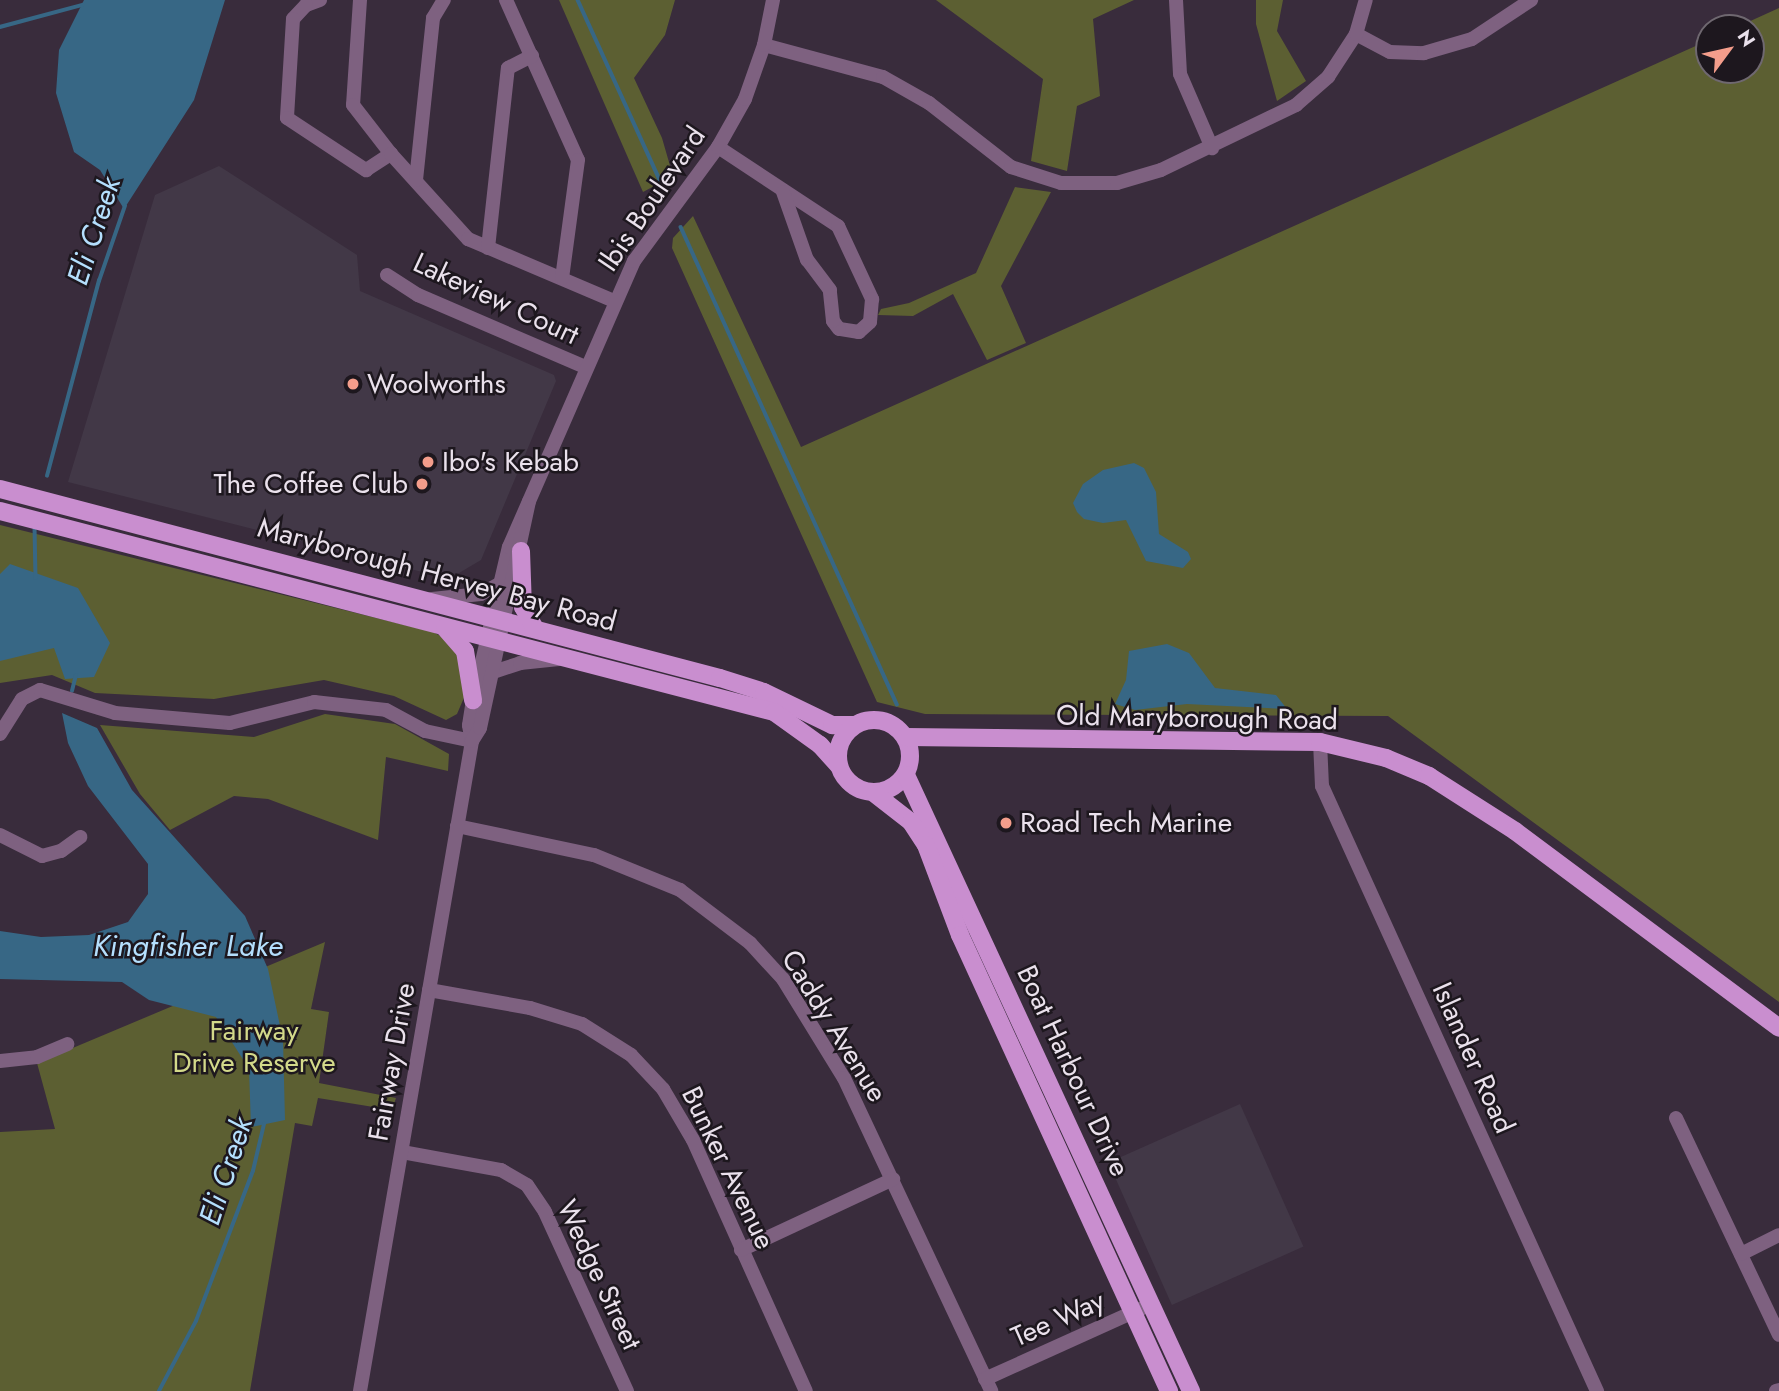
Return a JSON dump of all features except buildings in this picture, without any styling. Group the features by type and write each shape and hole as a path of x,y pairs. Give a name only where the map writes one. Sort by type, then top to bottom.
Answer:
{"main road":[{"name":"Maryborough Hervey Bay Road","path":"0,489 764,692 832,725 854,725"},
{"name":"Maryborough Hervey Bay Road","path":"0,510 560,659 774,712 820,745 838,765"},
{"path":"521,551 523,607 535,629"},
{"path":"443,626 465,651 472,699"},
{"path":"872,719 890,723 906,737 911,753 906,775 894,788 875,794 860,791 845,780 838,765 840,741 854,725 872,719"},
{"name":"Old Maryborough Road","path":"906,737 1320,742 1386,758 1429,776 1516,831 1779,1028"},
{"name":"Boat Harbour Drive","path":"906,775 1191,1391"},
{"name":"Boat Harbour Drive","path":"875,794 911,822 926,845 960,935 1169,1391"}],"street":[{"path":"320,0 306,5 293,19 287,118 366,170 391,154"},
{"path":"360,0 353,105 391,154 468,239 614,301"},
{"path":"416,180 433,19 444,0"},
{"path":"506,0 578,160 562,278"},
{"name":"Ibis Boulevard","path":"496,620 499,584 529,501 614,301 634,261 718,147 745,99 764,45 773,0"},
{"path":"1176,0 1181,74 1212,148"},
{"path":"764,45 883,77 929,103 1011,167 1061,183 1117,183 1212,148 1296,104 1328,77 1356,33 1366,0"},
{"path":"1356,33 1390,52 1424,53 1472,39 1531,0"},
{"path":"488,248 508,68 532,55"},
{"path":"718,147 838,226 872,299 870,323 859,332 839,329 833,321 830,290 807,260 783,192"},
{"name":"Lakeview Court","path":"387,275 418,295 585,367"},
{"name":"Ibis Boulevard","path":"496,620 521,551 529,501"},
{"path":"424,600 481,594 499,584"},
{"name":"Fairway Drive","path":"359,1391 472,741 469,725 472,699 496,620"},
{"name":"Fairway Drive","path":"472,741 480,728 490,673 491,639"},
{"path":"490,673 520,663 560,659"},
{"path":"0,734 22,699 40,690 115,713 230,723 314,702 338,704 386,710 425,731 472,741"},
{"name":"Islander Road","path":"1320,742 1322,786 1597,1391"},
{"name":"Caddy Avenue","path":"457,826 594,855 680,890 750,943 783,979 844,1079 988,1385"},
{"path":"0,835 42,856 61,851 80,837"},
{"name":"Bunker Avenue","path":"429,990 530,1008 582,1024 631,1055 663,1089 693,1140 806,1391"},
{"path":"0,1061 37,1057 67,1044"},
{"path":"1676,1118 1779,1335"},
{"name":"Wedge Street","path":"402,1152 501,1170 527,1185 545,1212 627,1391"},
{"path":"741,1250 893,1179"},
{"path":"1741,1254 1779,1235"},
{"name":"Tee Way","path":"988,1385 1150,1304"}],"shaded area":[{"path":"219,166 357,255 360,291 554,375 556,381 481,560 459,573 438,576 68,482 155,195"},
{"path":"1240,1104 1303,1247 1172,1305 1108,1163"}],"green space":[{"path":"559,0 675,0 665,35 634,78 662,138 673,176 643,192"},
{"path":"936,0 1134,0 1093,19 1100,96 1077,106 1067,171 1031,161 1043,79"},
{"path":"1256,0 1283,0 1277,31 1306,81 1277,101 1256,24"},
{"path":"1779,8 1779,1002 1388,716 925,714 877,702 672,248 673,238 693,216 801,447 1695,46 1695,84 1765,84 1765,14"},
{"path":"1015,187 1051,192 1001,286 1026,343 987,360 953,294 913,316 878,315 881,309 909,303 976,273"},
{"path":"0,525 433,632 446,639 461,660 466,693 457,714 446,720 394,696 324,680 214,699 95,693 52,675 0,683"},
{"path":"325,714 395,724 449,754 448,771 386,757 378,840 268,799 234,796 170,830 140,794 100,725 254,737"},
{"name":"Fairway Drive Reserve","path":"325,942 311,1009 329,1012 319,1083 396,1098 392,1110 318,1098 312,1126 295,1123 250,1391 0,1391 0,1132 55,1129 37,1063"}],"water":[{"path":"84,0 225,0 194,100 124,209 100,170 74,152 56,93 59,50"},
{"path":"1134,463 1144,468 1156,492 1159,534 1188,552 1191,559 1183,568 1146,561 1126,520 1103,523 1084,519 1077,512 1073,503 1083,484 1103,470"},
{"path":"10,564 78,588 110,643 94,677 65,679 54,648 0,661 0,574"},
{"path":"1167,644 1189,653 1215,688 1276,695 1287,709 1187,704 1135,710 1115,704 1126,680 1129,651"},
{"name":"Kingfisher Lake","path":"62,713 97,728 132,790 245,916 268,969 283,1040 285,1120 251,1127 249,1069 216,1017 149,1000 122,982 0,979 0,931 41,937 89,935 128,922 148,894 148,864 88,786 68,743"}],"waterway":[{"path":"578,0 662,184"},
{"path":"0,27 82,5"},
{"name":"Eli Creek","path":"47,476 99,281 125,206"},
{"path":"681,227 897,704"},
{"name":"Eli Creek","path":"35,527 36,578"},
{"name":"Eli Creek","path":"72,691 76,675"},
{"name":"Eli Creek","path":"159,1391 196,1321 253,1171 264,1124"}],"place":[{"name":"Woolworths","path":"353,384"},
{"name":"Ibo's Kebab","path":"428,462"},
{"name":"The Coffee Club","path":"422,484"},
{"name":"Road Tech Marine","path":"1006,823"}]}
